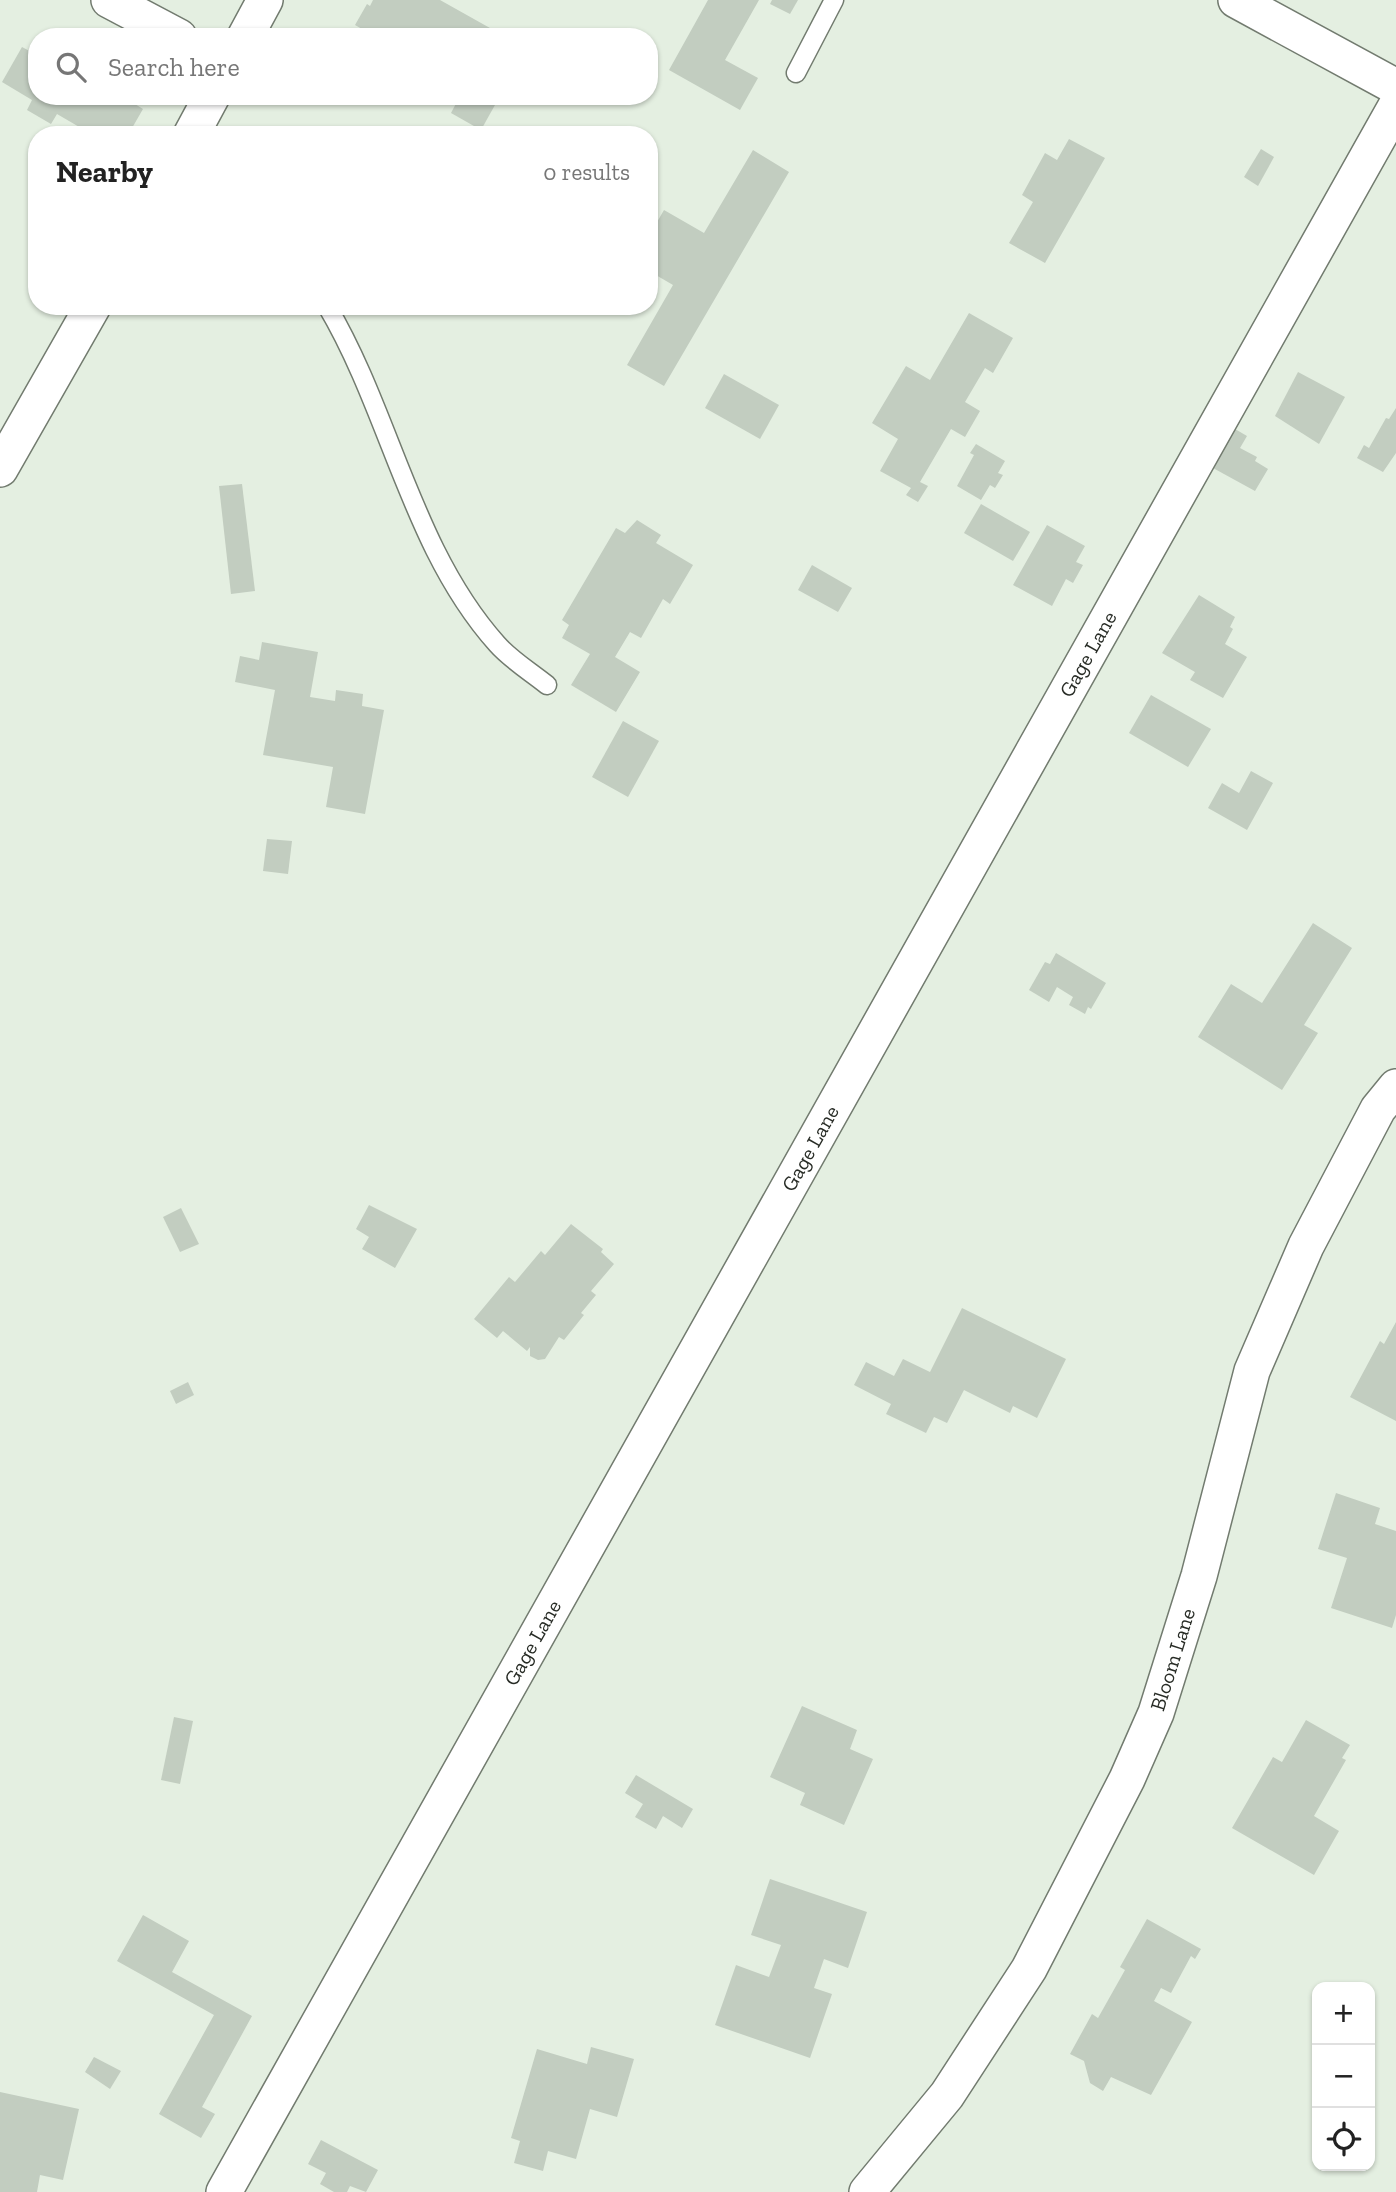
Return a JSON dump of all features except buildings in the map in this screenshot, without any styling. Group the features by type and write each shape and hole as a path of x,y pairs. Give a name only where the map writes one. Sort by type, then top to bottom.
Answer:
{"street":[{"path":"109,0 163,28"},
{"path":"250,28 265,0"},
{"path":"1236,0 1396,87"},
{"path":"196,126 207,105"},
{"name":"Gage Lane","path":"224,2192 1396,106"},
{"path":"0,469 88,315"},
{"name":"Bloom Lane","path":"867,2192 947,2095 1029,1969 1127,1779 1156,1713 1199,1576 1252,1371 1306,1246 1378,1109 1396,1087"}],"lane":[{"path":"796,73 834,0"},
{"path":"331,315 459,596 498,646 547,685"}]}
